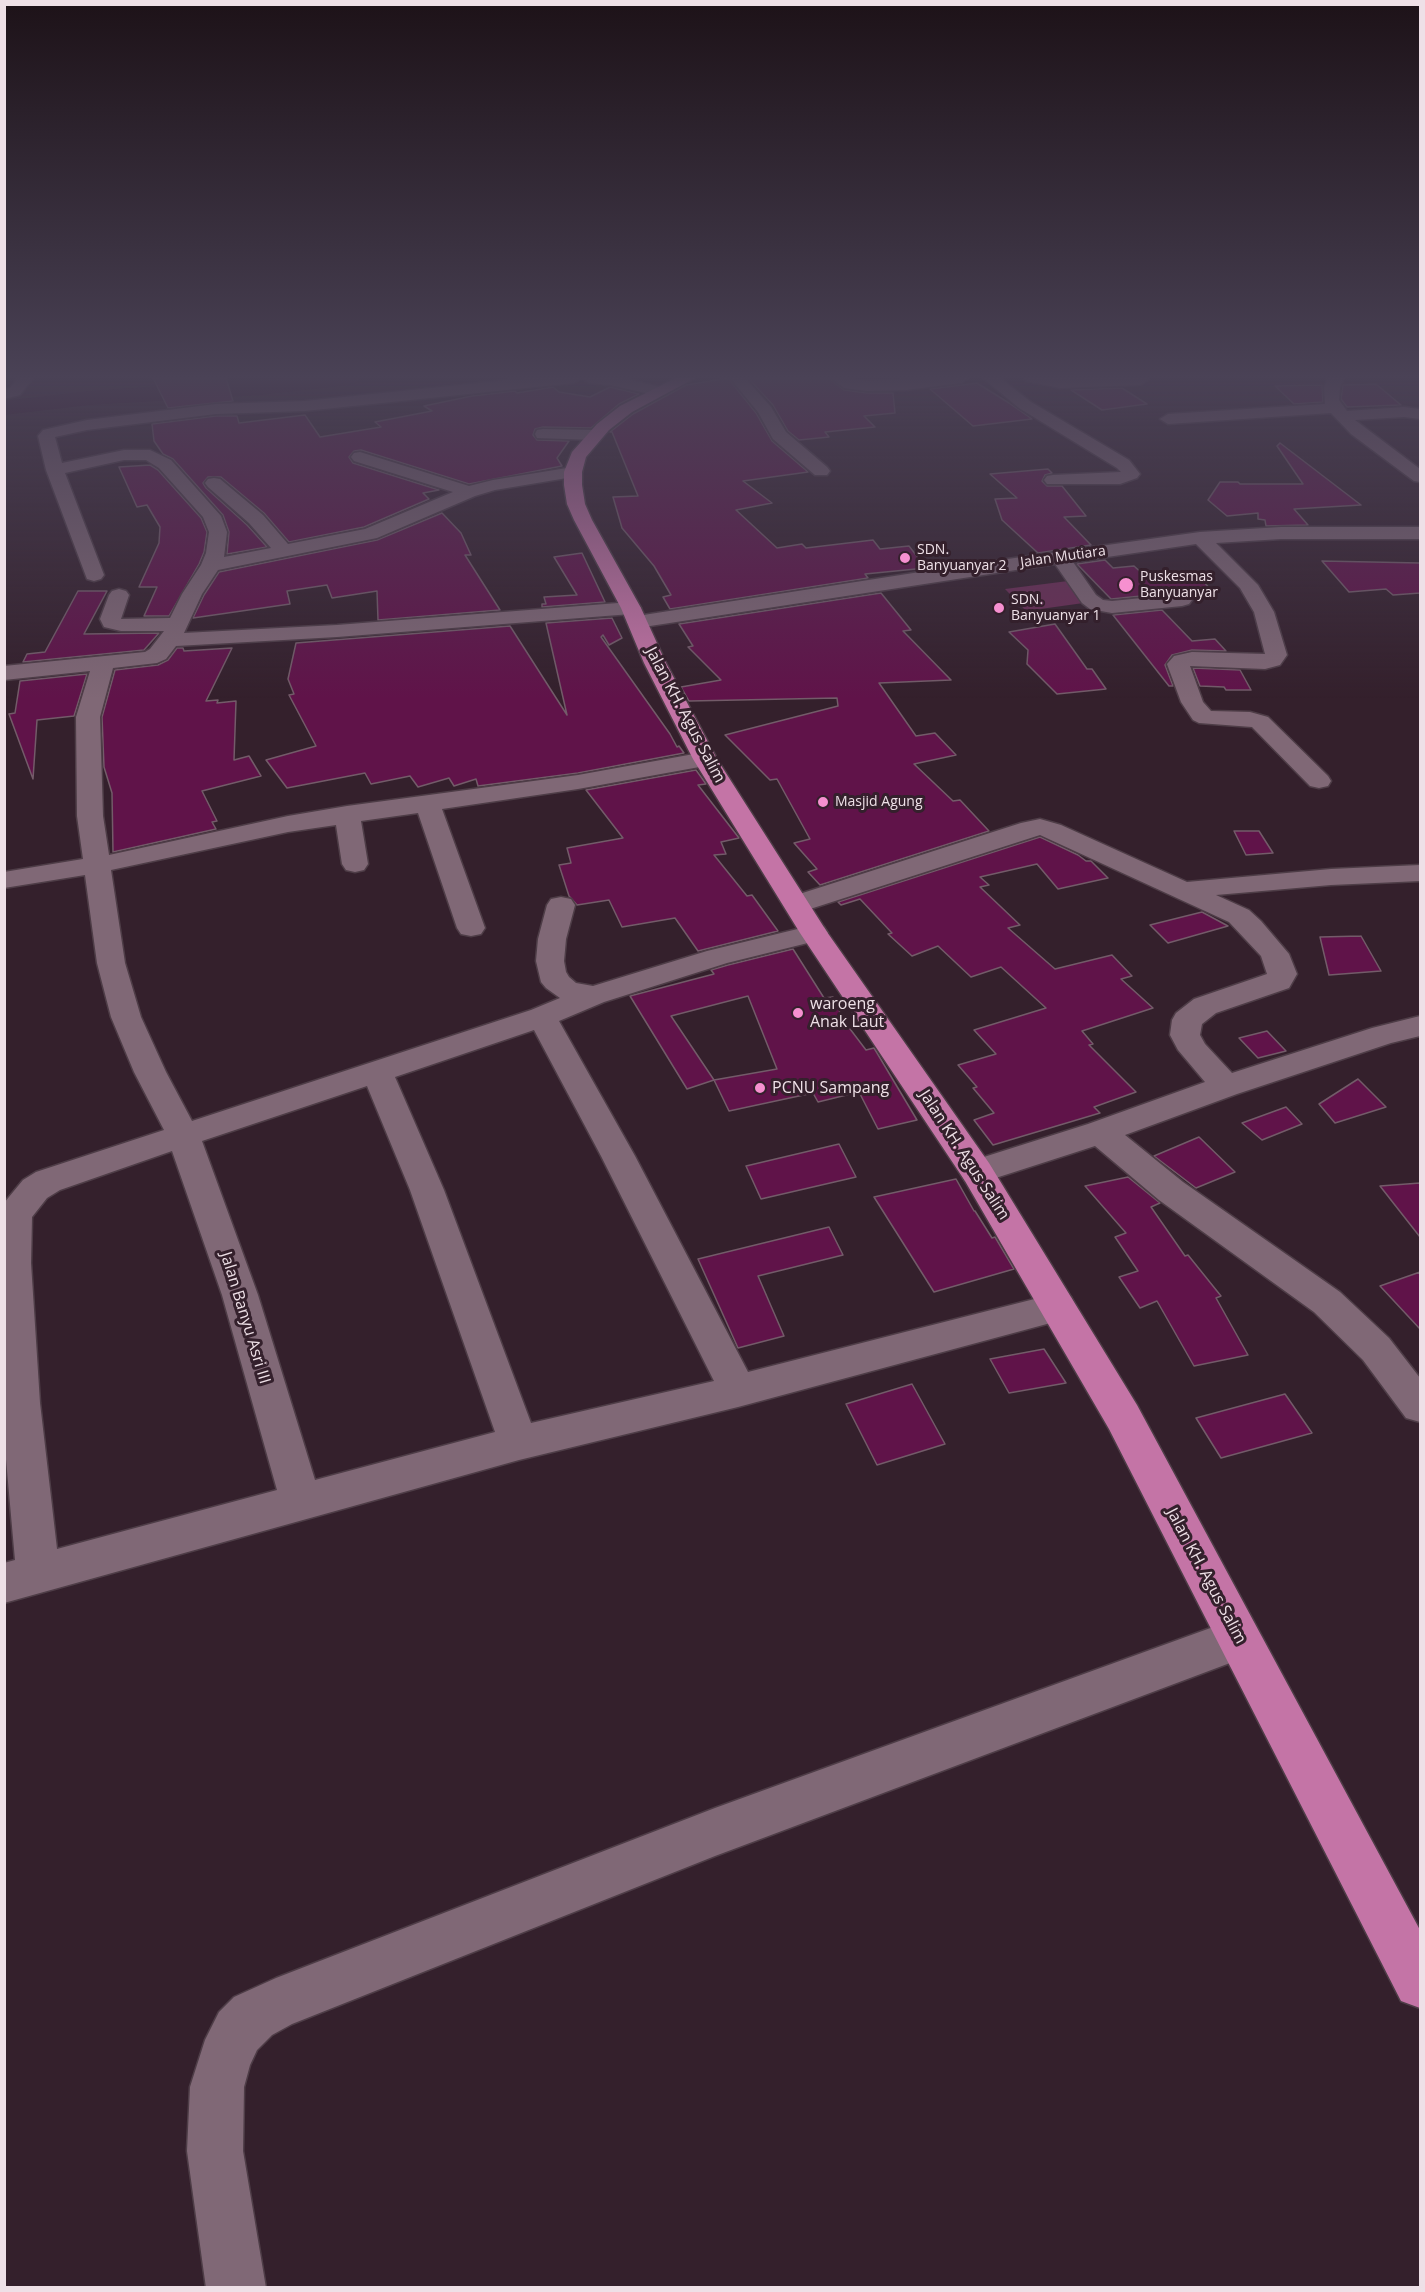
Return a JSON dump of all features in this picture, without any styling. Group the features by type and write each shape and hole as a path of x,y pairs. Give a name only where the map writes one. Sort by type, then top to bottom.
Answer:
{"highway":[{"name":"Jalan KH. Agus Salim","path":"574,485 579,512 634,615 655,663 705,759 814,933 977,1172 1123,1417 1420,1982"}],"street":[{"path":"61,485 94,575"},
{"path":"4,673 153,657 173,632 192,594 212,565 217,541 216,523 212,516 183,485"},
{"path":"216,485 256,519 283,550"},
{"path":"447,485 469,492"},
{"path":"212,565 370,534 469,492 494,485"},
{"name":"Jalan Mutiara","path":"119,595 110,619 111,623 121,625 173,632 337,631 634,615 1200,538 1281,533 1420,533"},
{"path":"1200,538 1248,585 1264,612 1276,655 1272,660 1264,662 1192,659 1182,661 1178,664 1192,702 1201,715 1207,718 1250,719 1260,722 1319,781"},
{"path":"1061,558 1089,599 1097,605 1112,607 1182,600"},
{"name":"Jalan Banyu Asri III","path":"103,664 88,717 90,816 111,963 126,1017 150,1072 183,1135 240,1294 301,1503"},
{"path":"4,880 97,865 288,824 578,782 705,759"},
{"path":"427,803 471,928"},
{"path":"347,814 355,864"},
{"path":"797,904 1030,828 1040,827 1071,839 1239,916 1275,954 1280,964 1281,978 1273,986 1205,1006 1188,1020 1185,1035 1193,1050 1226,1086"},
{"path":"1181,891 1331,877 1420,873"},
{"path":"561,905 552,939 550,961 552,972 556,982 568,991 594,995"},
{"path":"814,933 717,957 594,995 542,1017 48,1181 31,1193 15,1215 13,1263 21,1403 21,1578 519,1443 738,1391 1058,1307"},
{"path":"542,1017 618,1156 738,1391"},
{"path":"977,1172 1100,1132 1226,1086 1383,1035 1420,1026"},
{"path":"377,1071 427,1190 519,1443"},
{"path":"1100,1132 1171,1191 1327,1302 1360,1331 1407,1364 1420,1406"},
{"path":"236,2288 215,2151 217,2087 224,2060 238,2031 253,2016 276,2004 715,1832 1238,1639"}],"shaded area":[{"path":"1076,580 1098,601 1026,611 1005,589"}],"building":[{"path":"127,485 171,485 201,518 207,532 204,552 199,564 169,616 144,616 157,587 139,587 159,543 160,527 147,505 137,507"},
{"path":"196,485 204,485 267,547 227,554 229,532 223,515"},
{"path":"231,485 423,485 439,490 423,493 429,499 364,527 289,542 264,513"},
{"path":"634,485 748,485 772,503 736,510 777,548 802,544 806,548 873,540 880,549 909,546 926,568 865,574 868,578 670,609 663,597 671,595 654,566 622,528 613,497 638,496"},
{"path":"1002,485 1062,486 1086,516 1064,517 1091,545 1038,553 1002,520 995,499 1017,498"},
{"path":"1218,485 1335,485 1361,505 1294,509 1308,525 1266,526 1265,520 1258,519 1258,513 1227,516 1208,500"},
{"path":"442,513 461,533 471,555 465,555 500,610 378,620 377,591 332,598 327,585 287,591 290,604 193,618 219,572 377,540"},
{"path":"582,553 605,602 542,607 542,604 546,604 544,597 577,595 554,557"},
{"path":"1105,560 1113,568 1134,566 1146,577 1197,575 1216,595 1193,597 1182,592 1111,599 1077,564"},
{"path":"1322,561 1420,563 1420,593 1393,595 1386,589 1349,592"},
{"path":"78,591 107,591 84,634 159,633 144,650 23,662 27,654 45,652"},
{"path":"881,593 911,630 903,631 951,680 879,683 916,736 935,733 956,755 914,764 953,801 960,800 989,831 820,885 808,872 817,869 794,843 810,839 777,779 770,780 725,735 838,706 837,698 689,701 681,687 721,680 688,647 693,646 679,624"},
{"path":"1162,610 1192,641 1215,639 1226,651 1192,650 1172,655 1165,665 1173,686 1169,686 1113,615"},
{"path":"612,618 622,638 609,645 603,635 601,637 677,747 679,746 684,753 578,773 478,786 476,779 454,786 449,778 418,787 410,776 371,784 365,773 287,788 266,760 316,746 289,695 294,694 288,679 296,643 510,626 567,715 546,623"},
{"path":"1055,624 1087,669 1092,669 1106,689 1057,694 1027,664 1028,650 1009,632"},
{"path":"177,648 183,648 184,651 232,648 206,701 218,700 217,703 236,701 234,760 249,756 261,776 202,791 217,821 212,822 216,829 113,852 112,793 104,767 102,717 115,670 158,665 168,660"},
{"path":"1193,668 1240,670 1251,690 1226,690 1224,687 1200,686"},
{"path":"87,674 74,716 37,720 33,779 9,714 15,713 20,681"},
{"path":"696,770 706,784 698,785 739,838 721,842 726,854 714,855 747,896 752,895 778,931 698,951 675,918 622,927 609,900 577,905 569,896 559,865 571,863 567,848 623,838 586,790"},
{"path":"1234,831 1259,831 1273,853 1246,855"},
{"path":"1040,837 1086,861 1091,861 1108,878 1058,889 1037,864 980,877 989,885 980,887 1020,925 1008,928 1055,969 1112,955 1132,976 1121,979 1153,1008 1082,1031 1093,1044 1089,1045 1136,1092 1094,1107 1100,1113 993,1145 974,1120 994,1113 973,1088 977,1087 958,1065 996,1054 974,1030 1046,1008 1001,967 971,977 938,946 912,956 888,934 892,933 860,899 841,905 838,902"},
{"path":"1202,912 1228,926 1168,943 1150,925"},
{"path":"1361,936 1381,971 1329,975 1320,937"},
{"path":"793,949 824,998 833,997 844,1021 866,1050 874,1048 917,1120 878,1129 859,1092 818,1102 813,1093 729,1111 714,1080 687,1089 630,996 714,974 711,970","holes":["748,996 777,1069 714,1080 671,1016"]},
{"path":"1267,1031 1286,1051 1258,1058 1239,1038"},
{"path":"1358,1079 1386,1107 1335,1123 1319,1104"},
{"path":"1286,1107 1302,1124 1262,1140 1242,1123"},
{"path":"1199,1137 1235,1172 1196,1188 1154,1156"},
{"path":"839,1144 856,1177 761,1199 746,1166"},
{"path":"1128,1177 1160,1203 1151,1207 1185,1256 1188,1255 1221,1296 1216,1298 1248,1355 1194,1366 1157,1301 1140,1308 1119,1277 1138,1271 1115,1237 1126,1233 1085,1186"},
{"path":"956,1179 974,1211 992,1238 995,1237 1014,1269 934,1292 874,1197"},
{"path":"1420,1183 1420,1237 1380,1186"},
{"path":"829,1227 843,1255 758,1276 784,1336 738,1348 698,1259"},
{"path":"1420,1272 1420,1329 1380,1286"},
{"path":"1044,1349 1066,1383 1009,1393 990,1359"},
{"path":"912,1384 945,1444 877,1465 846,1404"},
{"path":"1285,1394 1312,1433 1221,1458 1196,1418"}],"place":[{"name":"SDN. Banyuanyar 2","path":"905,558"},
{"name":"Puskesmas Banyuanyar","path":"1126,585"},
{"name":"SDN. Banyuanyar 1","path":"999,608"},
{"name":"Masjid Agung","path":"823,802"},
{"name":"waroeng Anak Laut","path":"798,1013"},
{"name":"PCNU Sampang","path":"760,1088"}]}
